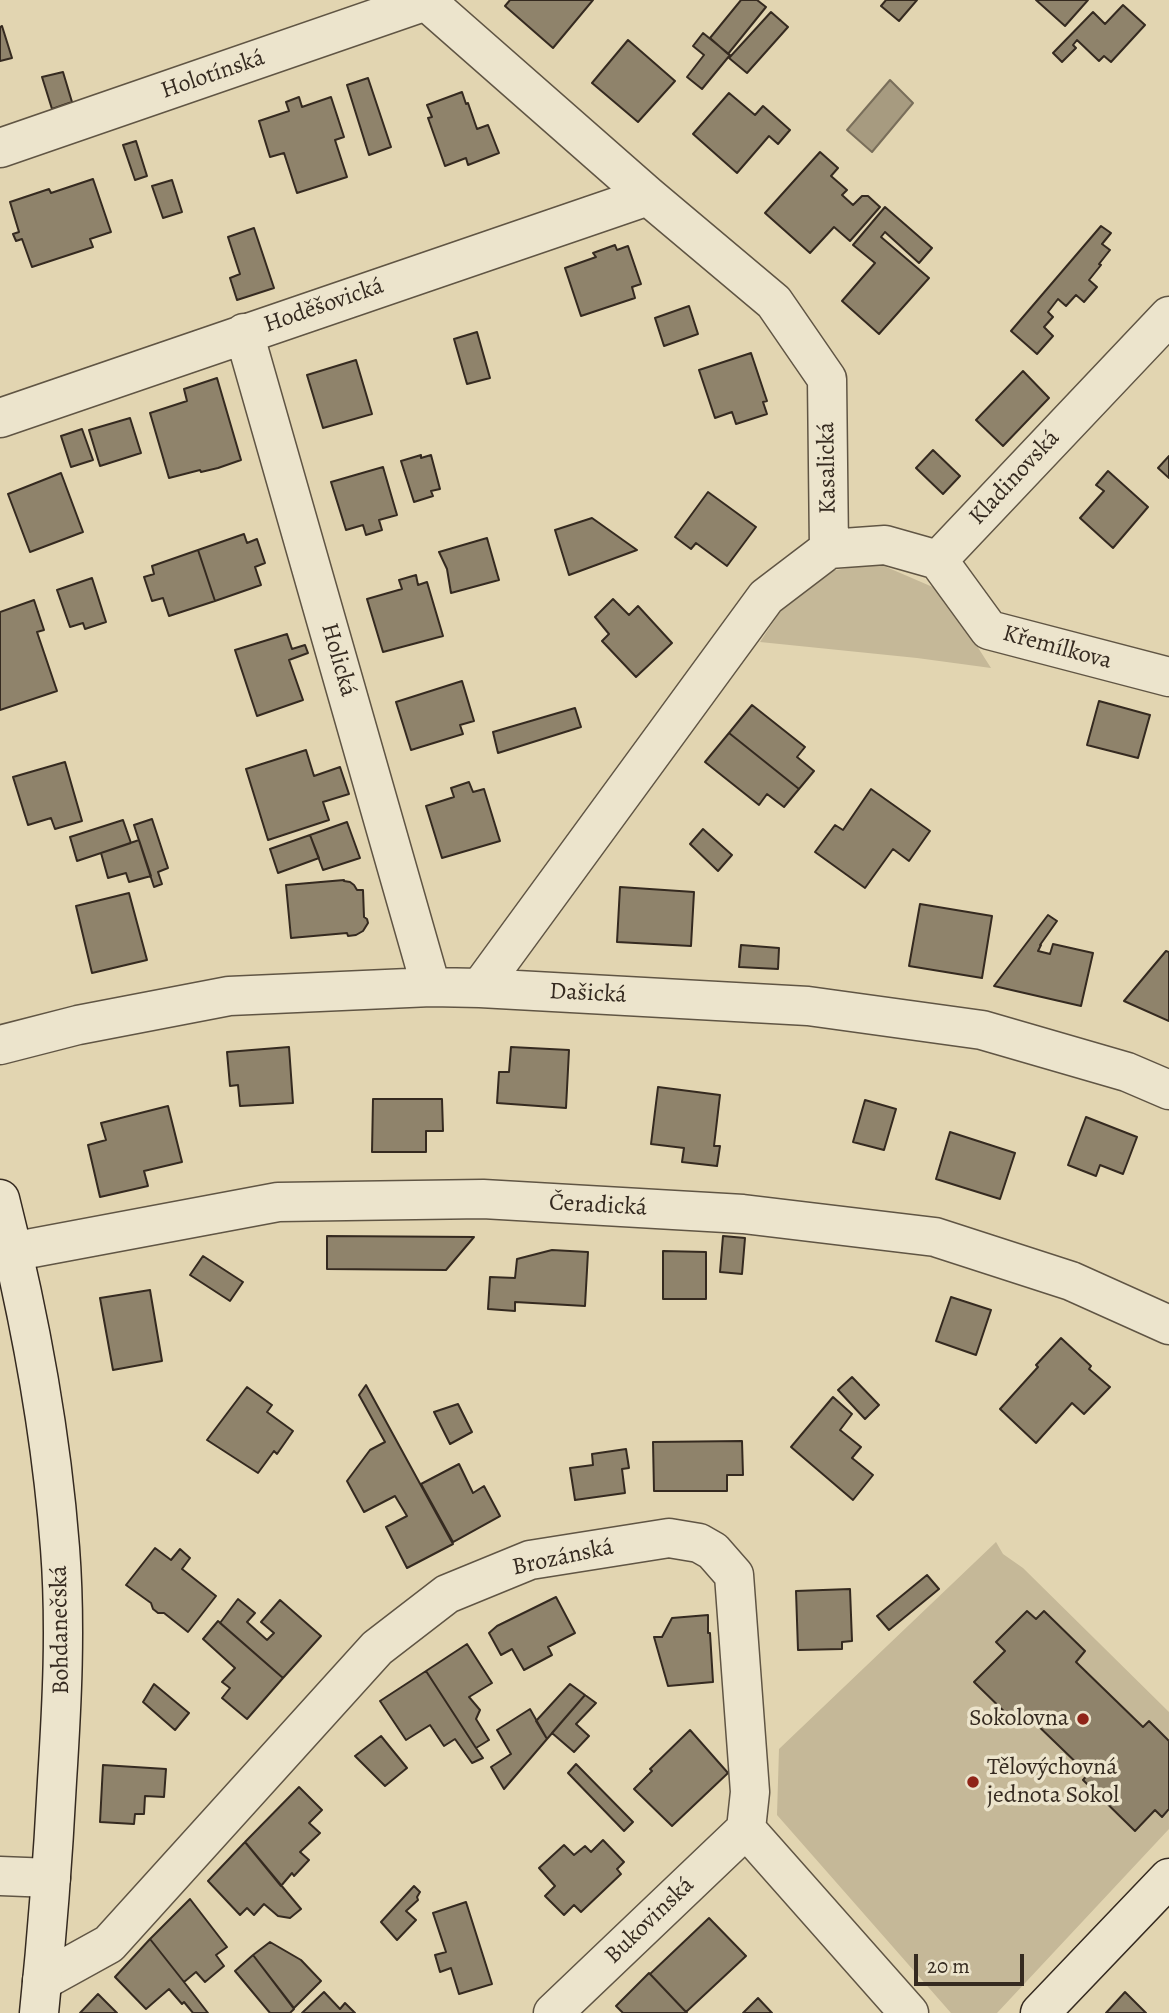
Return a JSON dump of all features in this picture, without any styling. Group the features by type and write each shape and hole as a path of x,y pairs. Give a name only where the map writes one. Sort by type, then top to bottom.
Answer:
{"street":[{"name":"Holotínská","path":"0,148 425,0"},
{"name":"Kasalická","path":"425,0 774,302 827,379 830,549 766,597 480,988"},
{"name":"Hoděšovická","path":"0,418 648,195"},
{"name":"Kladinovská","path":"938,560 1169,316"},
{"name":"Holická","path":"244,334 431,987"},
{"path":"830,549 885,545 938,560"},
{"name":"Křemílkova","path":"938,560 989,631 1169,677"},
{"name":"Dašická","path":"0,1045 78,1025 229,996 431,987 480,988 808,1006 982,1030 1127,1072 1169,1090"},
{"name":"Bohdanečská","path":"0,1199 7,1252 46,1419 60,1549 64,1673 51,1878 40,1997"},
{"name":"Čeradická","path":"7,1252 278,1202 483,1199 743,1214 935,1237 1071,1281 1169,1325"},
{"name":"Brozánská","path":"40,1997 109,1944 377,1648 447,1594 530,1560 669,1538 699,1543 713,1551 734,1575 750,1792 746,1829"},
{"path":"746,1829 909,2013"},
{"name":"Bukovinská","path":"553,2013 746,1829"},
{"path":"0,1876 51,1878"},
{"path":"1040,2013 1169,1878"}],"shaded area":[{"path":"890,80 913,103 872,152 847,130"},
{"path":"877,563 942,591 991,668 760,642 787,601 830,571"},
{"name":"Tělovýchovná jednota Sokol","path":"996,1542 1003,1554 1023,1568 1169,1712 1169,1829 997,2013 951,2013 777,1815 779,1749"}],"building":[{"path":"510,0 593,0 553,48 505,6"},
{"path":"741,0 757,0 766,7 728,54 710,38"},
{"path":"886,0 917,0 899,21 881,6"},
{"path":"1036,0 1088,0 1065,26"},
{"path":"1123,5 1145,25 1111,62 1104,56 1099,61 1077,40 1073,45 1076,48 1062,62 1053,53 1093,12 1105,24"},
{"path":"771,12 788,27 747,73 729,58"},
{"path":"2,26 12,58 0,61 0,27"},
{"path":"703,33 730,55 702,89 687,77 704,55 693,46"},
{"path":"628,40 675,81 638,122 592,83"},
{"path":"63,72 72,102 52,109 42,77"},
{"path":"368,78 391,147 369,155 347,85"},
{"path":"462,92 477,129 488,125 499,153 468,165 466,158 445,166 428,118 432,117 427,105"},
{"path":"729,93 755,115 763,106 790,130 778,144 769,136 737,173 693,134"},
{"path":"299,97 302,107 331,97 344,137 335,140 347,177 297,193 284,153 270,157 259,121 289,111 286,102"},
{"path":"136,141 147,176 135,180 123,145"},
{"path":"820,152 838,168 831,176 847,190 842,195 853,205 862,196 868,196 880,207 850,241 834,227 810,253 765,213"},
{"path":"93,179 111,232 90,239 93,247 32,267 22,239 16,241 13,234 19,232 10,202 49,189 51,193"},
{"path":"172,180 182,212 163,218 152,186"},
{"path":"885,207 932,248 919,263 885,232 881,237 929,278 879,334 842,301 875,263 853,245"},
{"path":"1101,226 1111,233 1102,244 1110,250 1089,280 1097,287 1084,302 1076,295 1066,306 1058,299 1048,312 1053,317 1044,327 1053,336 1037,354 1011,331"},
{"path":"254,228 274,288 237,300 230,278 240,274 228,237"},
{"path":"615,245 617,250 628,246 641,284 632,287 635,298 581,316 565,268 596,257 593,253"},
{"path":"689,306 698,334 664,346 655,318"},
{"path":"477,332 490,378 467,384 454,339"},
{"path":"751,353 767,401 763,402 767,414 736,424 732,412 715,418 699,370"},
{"path":"356,360 372,414 323,428 307,375"},
{"path":"1023,371 1049,398 1003,446 976,420"},
{"path":"217,378 241,460 218,468 169,478 150,413 187,401 184,389"},
{"path":"130,418 141,453 100,466 89,430"},
{"path":"82,429 93,460 71,467 61,436"},
{"path":"933,450 960,476 943,494 916,468"},
{"path":"421,455 421,458 431,455 440,489 431,491 433,496 414,502 401,461"},
{"path":"1169,456 1169,478 1158,468"},
{"path":"383,467 397,515 379,520 382,530 366,535 363,525 346,530 331,482"},
{"path":"1108,471 1148,507 1113,548 1080,518 1104,491 1096,485"},
{"path":"61,473 83,532 30,552 8,494"},
{"path":"708,492 756,527 727,566 696,543 691,549 675,537"},
{"path":"592,518 637,550 569,575 555,530"},
{"path":"244,534 247,543 257,539 265,563 255,567 261,585 215,601 198,550"},
{"path":"487,538 499,580 451,593 447,569 439,552"},
{"path":"198,550 215,601 169,616 163,598 152,601 144,577 154,574 152,566"},
{"path":"416,575 418,585 427,582 443,636 383,652 367,599 402,589 399,580"},
{"path":"92,578 106,622 85,629 83,623 70,627 57,590"},
{"path":"613,599 629,615 638,606 672,643 636,677 602,641 609,634 595,617"},
{"path":"34,600 44,630 37,632 57,691 0,710 0,612"},
{"path":"287,634 292,649 305,645 308,653 289,660 303,700 257,716 235,650"},
{"path":"462,681 474,721 460,725 463,734 411,750 396,702"},
{"path":"1099,701 1150,715 1138,758 1087,745"},
{"path":"752,705 805,747 797,757 814,771 799,789 729,733"},
{"path":"575,708 581,727 498,753 493,732"},
{"path":"729,733 799,789 784,807 767,794 759,805 705,762"},
{"path":"306,750 314,776 340,767 349,794 323,802 329,820 268,840 246,769"},
{"path":"65,762 82,821 55,829 51,818 28,825 13,777"},
{"path":"469,782 473,792 484,789 500,841 442,858 426,806 454,797 451,788"},
{"path":"871,789 930,831 909,861 893,849 865,888 815,852 835,825 843,830"},
{"path":"152,819 168,868 158,872 162,884 154,887 134,825"},
{"path":"123,820 131,843 77,861 70,837"},
{"path":"347,822 360,858 323,870 310,835"},
{"path":"703,829 732,855 718,871 690,844"},
{"path":"310,835 319,858 278,873 270,849"},
{"path":"139,840 151,876 129,882 126,873 108,878 101,853"},
{"path":"344,880 354,885 357,890 363,890 364,917 368,923 363,931 348,936 347,933 291,938 286,885"},
{"path":"620,887 694,892 691,946 617,942"},
{"path":"129,893 147,960 92,973 76,906"},
{"path":"920,904 992,916 982,978 909,966"},
{"path":"1048,915 1057,921 1038,951 1050,954 1053,944 1093,953 1081,1006 994,986"},
{"path":"741,945 779,948 778,969 739,967"},
{"path":"1166,951 1169,952 1169,1021 1124,1001"},
{"path":"289,1047 293,1103 240,1106 238,1085 230,1086 227,1052"},
{"path":"511,1047 569,1050 566,1108 497,1103 499,1072 509,1072"},
{"path":"658,1087 720,1095 714,1146 720,1146 717,1166 682,1162 684,1148 651,1144"},
{"path":"373,1099 442,1099 443,1131 426,1131 426,1152 372,1152"},
{"path":"865,1100 896,1109 884,1150 853,1142"},
{"path":"168,1106 182,1162 144,1171 148,1186 100,1197 88,1145 106,1140 101,1123"},
{"path":"1086,1117 1137,1137 1123,1174 1100,1165 1096,1176 1068,1165"},
{"path":"950,1132 1015,1153 1000,1199 936,1179"},
{"path":"327,1236 474,1237 446,1270 327,1269"},
{"path":"723,1236 745,1238 742,1274 720,1272"},
{"path":"552,1250 588,1252 585,1306 515,1302 515,1311 488,1309 490,1277 515,1278 517,1259"},
{"path":"663,1251 706,1252 706,1299 663,1299"},
{"path":"203,1256 243,1282 230,1301 190,1275"},
{"path":"150,1290 162,1361 113,1370 100,1298"},
{"path":"951,1297 991,1310 976,1355 936,1341"},
{"path":"1061,1338 1091,1366 1089,1369 1110,1387 1084,1414 1072,1403 1036,1443 1000,1409"},
{"path":"852,1377 879,1405 865,1419 838,1390"},
{"path":"366,1385 453,1544 407,1568 386,1527 407,1516 395,1496 364,1512 347,1481 370,1450 385,1442 359,1395"},
{"path":"247,1387 272,1405 267,1412 293,1431 277,1454 274,1451 258,1473 207,1440"},
{"path":"833,1397 852,1414 840,1430 861,1447 852,1458 873,1475 853,1500 791,1447"},
{"path":"458,1404 472,1432 450,1444 434,1412"},
{"path":"742,1441 743,1475 727,1475 727,1491 654,1491 653,1442"},
{"path":"626,1449 629,1468 622,1469 625,1493 575,1500 570,1468 593,1465 592,1454"},
{"path":"459,1464 473,1493 484,1486 500,1516 453,1542 421,1484"},
{"path":"155,1548 171,1560 180,1549 190,1558 182,1569 216,1596 188,1632 164,1613 158,1613 151,1603 126,1585"},
{"path":"927,1575 939,1589 889,1630 877,1616"},
{"path":"850,1589 852,1641 842,1642 842,1649 798,1650 796,1591"},
{"path":"556,1597 575,1633 548,1647 552,1655 524,1670 512,1649 501,1655 489,1633 497,1626"},
{"path":"238,1599 255,1613 247,1622 267,1640 274,1633 261,1622 280,1600 321,1636 283,1678 220,1623"},
{"name":"Sokolovna","path":"1027,1611 1036,1619 1044,1611 1085,1651 1076,1662 1143,1727 1149,1721 1169,1741 1169,1809 1162,1817 1155,1810 1135,1831 1083,1780 1088,1774 1029,1717 1019,1726 974,1682 1005,1651 996,1642"},
{"path":"708,1615 713,1682 668,1686 654,1637 662,1637 672,1618"},
{"path":"218,1621 283,1678 247,1719 222,1698 230,1688 222,1682 235,1668 203,1639"},
{"path":"467,1644 492,1683 469,1697 480,1710 476,1719 489,1740 476,1748 426,1671"},
{"path":"426,1671 483,1758 472,1763 455,1739 444,1746 430,1725 406,1740 380,1701"},
{"path":"154,1684 189,1713 175,1730 143,1702"},
{"path":"570,1684 585,1695 547,1739 536,1721"},
{"path":"585,1695 596,1703 576,1724 589,1736 574,1752 552,1733"},
{"path":"530,1709 547,1739 504,1789 491,1767 511,1754 497,1730"},
{"path":"690,1730 728,1773 672,1826 634,1789 652,1771 650,1769"},
{"path":"381,1736 407,1768 385,1786 355,1756"},
{"path":"576,1764 633,1822 624,1831 568,1773"},
{"path":"103,1765 166,1769 164,1797 145,1796 144,1814 135,1814 134,1824 100,1822"},
{"path":"299,1787 322,1810 309,1823 320,1833 300,1852 309,1860 281,1886 245,1842"},
{"path":"603,1840 624,1862 617,1869 621,1874 581,1912 574,1905 564,1915 545,1896 555,1886 539,1868 564,1845 574,1855 585,1846 591,1852"},
{"path":"245,1842 301,1909 290,1918 278,1916 264,1904 254,1915 247,1908 240,1915 208,1881"},
{"path":"414,1886 420,1892 418,1900 406,1911 416,1920 397,1940 381,1922"},
{"path":"190,1899 227,1947 216,1955 224,1966 205,1982 196,1972 184,1982 150,1939"},
{"path":"466,1902 492,1984 459,1994 451,1968 440,1972 435,1955 446,1952 433,1913"},
{"path":"709,1918 746,1956 686,2012 650,1974"},
{"path":"150,1939 208,2013 193,2013 169,1989 146,2009 115,1977"},
{"path":"270,1942 301,1960 321,1981 294,2008 253,1955"},
{"path":"253,1955 294,2009 290,2013 270,2013 235,1971"},
{"path":"649,1973 687,2013 623,2013 616,2006"},
{"path":"324,1992 340,2009 345,2003 355,2013 302,2013"},
{"path":"1125,1992 1146,2013 1106,2013"},
{"path":"98,1994 117,2013 80,2013"},
{"path":"758,1998 772,2013 743,2013"}],"place":[{"name":"Sokolovna","path":"1083,1719"},
{"name":"Tělovýchovná jednota Sokol","path":"973,1782"}]}
